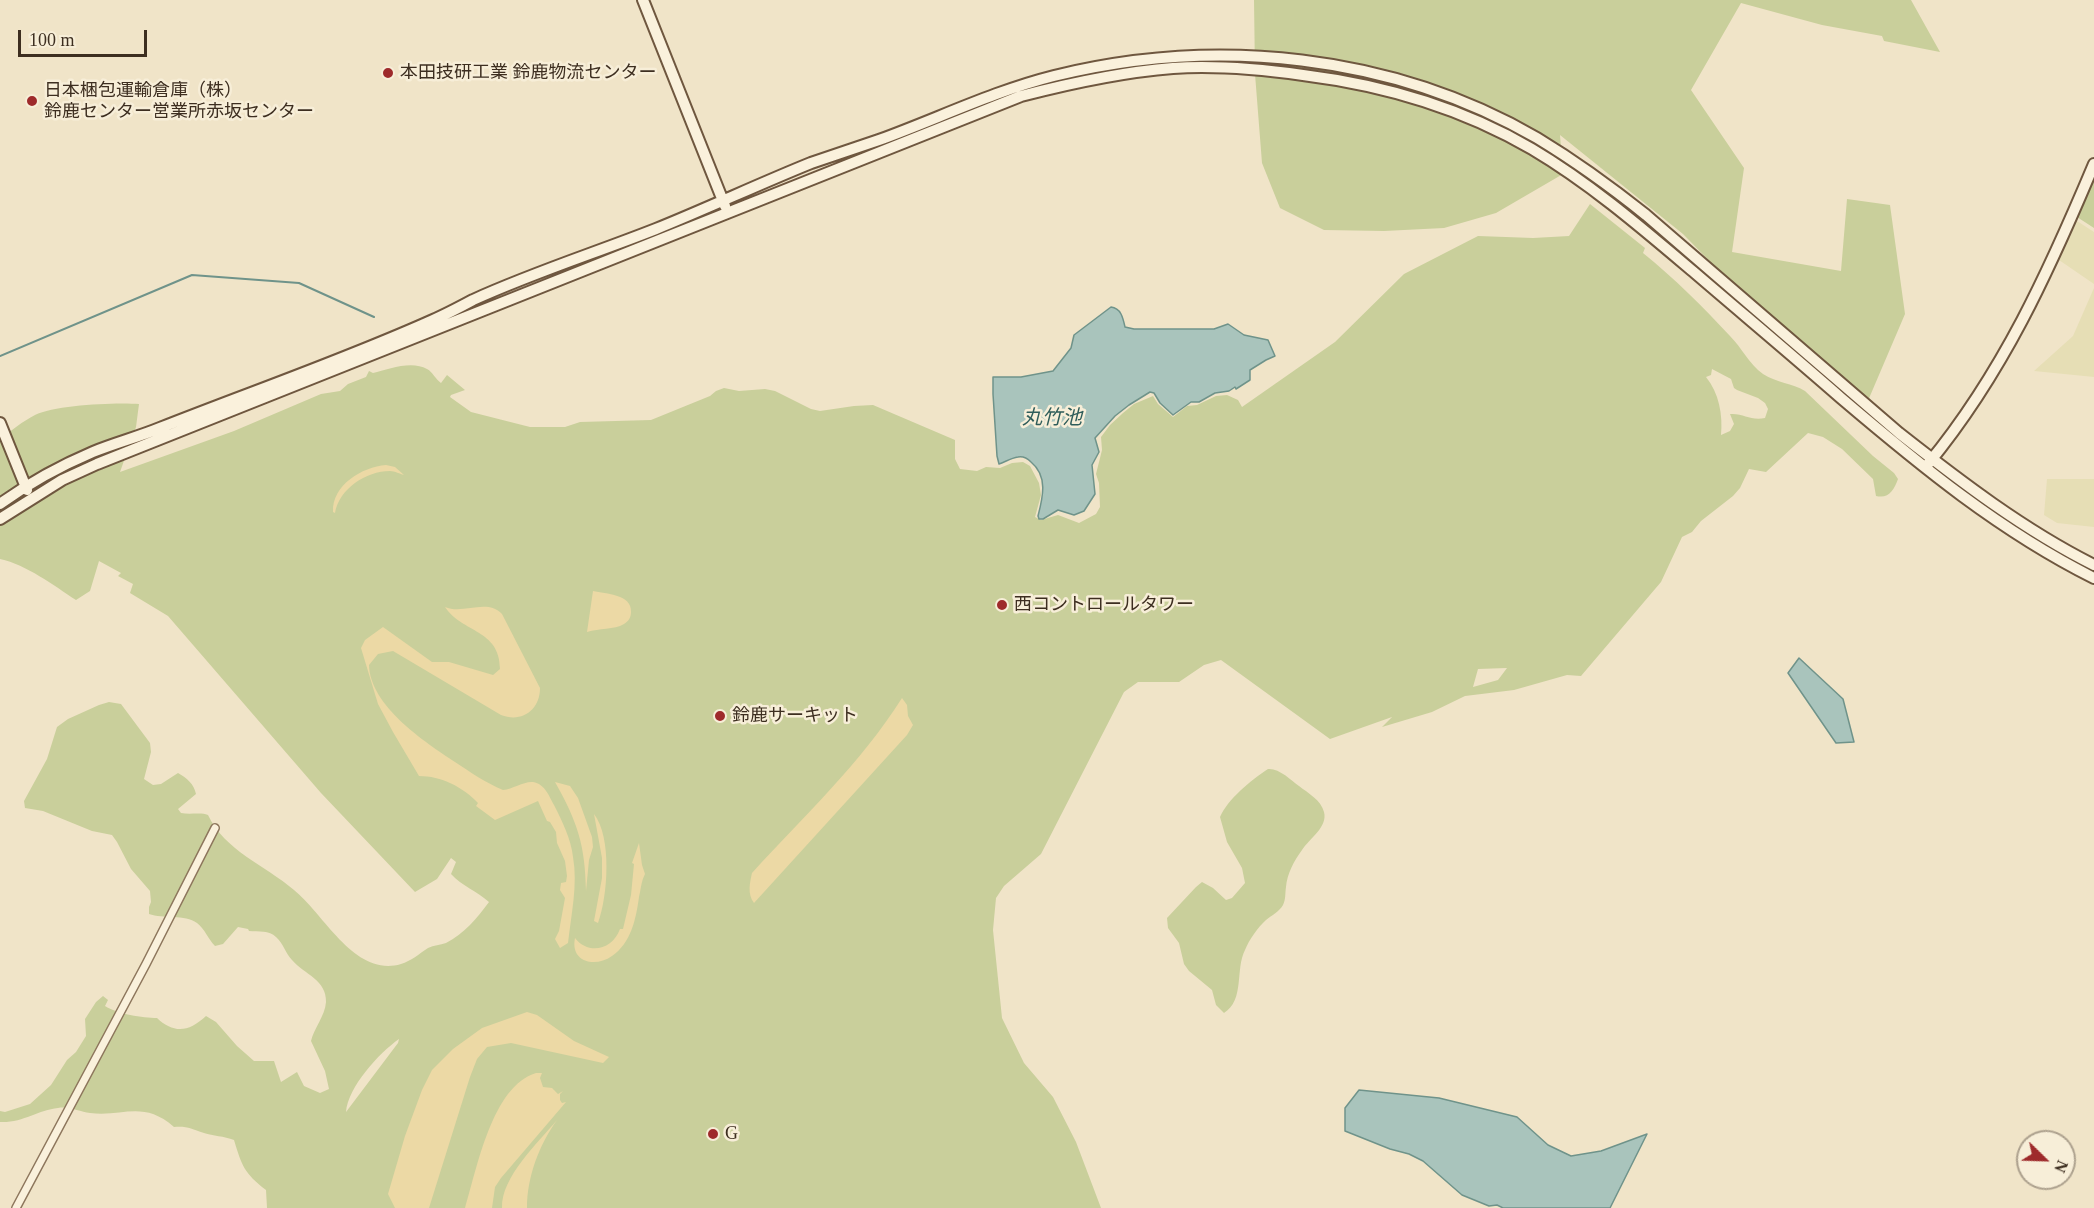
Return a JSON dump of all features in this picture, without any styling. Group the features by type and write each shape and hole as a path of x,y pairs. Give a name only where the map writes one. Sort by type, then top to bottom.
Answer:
{"street":[{"path":"643,0 728,213"},
{"path":"0,504 26,486 93,453 434,320 515,283 659,228 818,161 1017,86 1093,67 1170,57 1262,56 1364,71 1427,88 1534,137 1572,161 1646,215 1932,459 2011,516 2094,565"},
{"path":"0,519 62,480 98,464 1021,96 1094,78 1172,68 1217,66 1261,68 1391,90 1498,131 1531,148 1605,198 1636,223 1924,469 2003,525 2094,578"},
{"path":"1924,469 1973,403 2015,337 2094,164"},
{"path":"0,423 31,498"},
{"path":"16,1208 146,964 215,828"}],"shaded area":[{"path":"2077,221 2094,232 2094,284 2059,260"},
{"path":"2094,288 2094,377 2034,371 2073,336"},
{"path":"2047,479 2094,479 2094,527 2057,523 2044,515"}],"green space":[{"path":"1254,0 1911,0 1940,52 1884,41 1882,36 1822,25 1741,3 1691,90 1744,168 1732,252 1841,271 1847,199 1890,205 1905,314 1867,403 1732,284 1683,234 1560,135 1563,174 1496,213 1444,228 1384,231 1324,230 1280,208 1262,163 1255,74"},
{"path":"2094,179 2094,228 2077,217"},
{"name":"鈴鹿サーキット","path":"1590,204 1645,248 1643,253 1709,314 1758,370 1768,377 1805,391 1894,473 1898,479 1895,487 1888,495 1876,496 1873,479 1842,449 1823,437 1808,433 1766,472 1749,469 1740,488 1733,496 1701,521 1692,532 1682,537 1661,582 1581,676 1567,675 1514,690 1465,696 1432,712 1382,727 1392,717 1330,739 1221,660 1204,665 1179,682 1138,682 1124,692 1041,854 1004,886 996,898 993,930 1002,1018 1024,1063 1053,1097 1076,1142 1101,1208 267,1208 266,1190 248,1174 234,1140 186,1127 174,1127 153,1114 133,1111 102,1114 62,1108 51,1109 16,1121 0,1122 0,1111 5,1112 30,1104 51,1085 86,1036 85,1019 96,1002 103,996 108,1000 105,1006 110,1009 130,1015 157,1018 175,1029 188,1028 206,1016 216,1022 254,1061 274,1061 281,1082 297,1072 304,1086 320,1093 329,1089 325,1071 311,1041 324,1012 326,1002 323,988 290,958 276,937 267,932 249,931 238,927 223,944 215,946 202,928 192,920 149,914 150,891 131,869 112,835 92,831 43,811 25,808 24,801 47,759 57,727 68,719 99,705 109,702 121,704 150,743 151,752 144,779 153,785 161,784 178,773 187,779 194,787 196,794 178,809 181,813 208,815 215,828 235,848 294,890 342,941 369,962 384,966 401,964 432,946 446,943 475,920 489,902 451,874 456,862 451,858 437,879 415,892 321,793 168,616 130,593 133,584 118,576 121,573 99,561 90,591 76,600 30,571 0,559 0,439 31,417 71,407 116,403 139,404 136,427 120,472 234,431 321,394 340,391 348,384 366,377 369,371 373,373 400,366 421,366 429,370 441,383 447,375 465,390 450,397 471,412 530,427 565,427 580,422 651,420 724,388 739,391 765,389 775,391 811,409 820,411 873,405 955,440 955,459 960,469 977,471 986,467 1000,468 1012,463 1023,462 1030,466 1039,483 1041,495 1035,517 1041,520 1058,515 1079,523 1096,514 1100,507 1099,483 1096,474 1102,450 1101,437 1110,425 1134,404 1153,396 1158,404 1173,417 1187,406 1197,405 1216,396 1227,395 1238,400 1242,407 1335,342 1404,274 1478,236 1533,238 1569,236","holes":["1712,369 1731,379 1737,390 1765,403 1768,409 1765,418 1730,414 1734,424 1730,431 1721,435 1719,404 1706,377 1711,375","1507,668 1498,680 1473,687 1478,669","399,1039 346,1112 348,1102 358,1082"]},
{"path":"1268,769 1281,772 1314,797 1324,812 1323,823 1291,868 1283,905 1260,926 1251,938 1242,958 1235,1000 1224,1013 1216,1005 1212,990 1184,964 1179,943 1168,928 1167,918 1202,882 1226,900 1232,898 1245,883 1242,868 1227,842 1220,817 1240,791"}],"sand":[{"path":"386,465 395,467 404,475 390,471 363,478 348,489 342,496 335,513 333,512 337,494 350,479 367,469"},
{"path":"593,591 623,598 630,606 631,612 628,620 616,627 587,632"},
{"path":"445,607 459,609 489,607 502,614 540,688 537,703 528,713 516,717 501,715 393,651 378,654 369,665 372,680 379,695 401,721 429,744 472,773 503,790 533,782 541,785 546,791 568,837 575,878 568,943 560,948 555,939 559,931 565,898 560,890 561,883 566,882 565,861 557,843 556,832 547,821 538,801 495,820 476,806 478,803 459,787 443,780 419,776 378,704 361,648 365,640 383,627 432,662 449,662 493,675 500,669 494,646 452,615"},
{"path":"902,698 907,705 908,716 913,725 907,735 754,903 750,892 752,873 869,745"},
{"path":"555,782 570,786 578,798 592,837 593,847 589,860 586,891 584,860 579,835"},
{"path":"594,814 600,824 606,851 606,883 598,923 594,921 602,878 602,858"},
{"path":"639,843 645,874 634,922 628,937 618,951 605,960 592,962 585,960 576,953 575,938 587,947 600,948 612,941 620,929 623,929 631,895 634,864 632,863"},
{"path":"527,1012 537,1015 574,1041 609,1057 603,1063 511,1043 487,1047 477,1059 470,1077 429,1208 395,1208 388,1194 405,1136 432,1070 453,1049 482,1028"},
{"path":"536,1073 542,1073 540,1078 543,1087 552,1088 558,1094 563,1091 560,1094 560,1100 562,1103 566,1102 501,1178 495,1187 492,1208 465,1208 481,1152 497,1111 508,1094 521,1081"},
{"path":"557,1120 535,1162 529,1185 527,1208 502,1208 503,1196 514,1173"}],"water":[{"name":"丸竹池","path":"1111,307 1119,311 1125,327 1134,329 1214,329 1228,324 1244,335 1268,340 1275,356 1250,370 1250,380 1236,389 1235,387 1229,391 1215,393 1199,402 1191,402 1173,415 1160,403 1154,393 1150,392 1129,405 1115,416 1095,438 1099,452 1092,465 1095,494 1084,511 1074,515 1058,510 1039,519 1043,487 1036,468 1028,459 1022,457 999,464 993,377 1021,377 1053,371 1071,348 1074,335"},
{"path":"1799,658 1843,699 1854,742 1836,743 1788,673"},
{"path":"1359,1090 1439,1098 1517,1117 1548,1145 1571,1156 1601,1151 1647,1134 1610,1208 1489,1206 1462,1195 1423,1161 1345,1131 1345,1108"}],"waterway":[{"path":"0,356 192,275 299,283 374,317"}],"place":[{"name":"本田技研工業 鈴鹿物流センター","path":"388,73"},
{"name":"日本梱包運輸倉庫（株） 鈴鹿センター営業所赤坂センター","path":"32,101"},
{"name":"西コントロールタワー","path":"1002,605"},
{"name":"鈴鹿サーキット","path":"720,716"},
{"name":"G","path":"713,1134"}]}
